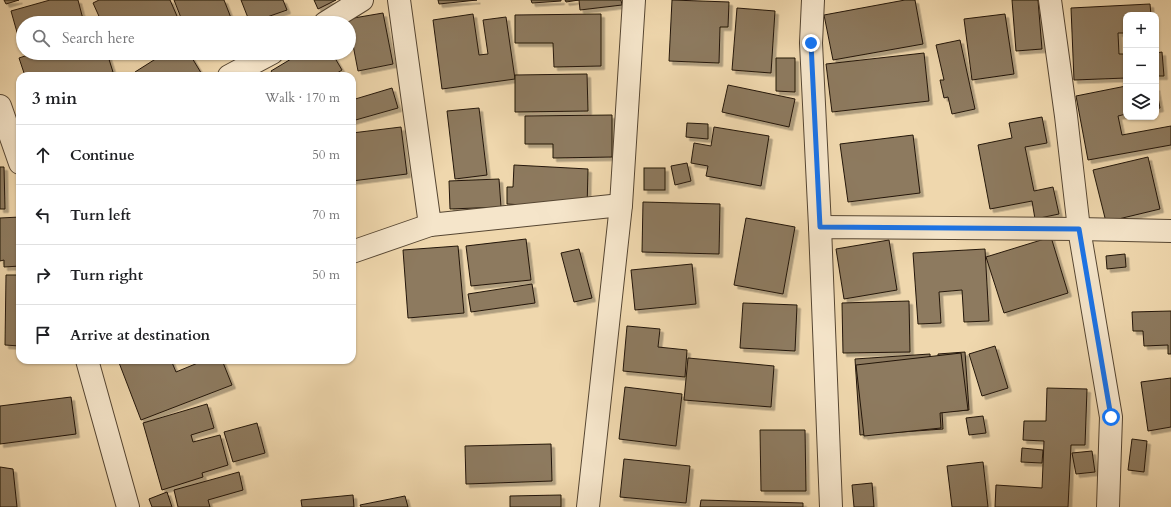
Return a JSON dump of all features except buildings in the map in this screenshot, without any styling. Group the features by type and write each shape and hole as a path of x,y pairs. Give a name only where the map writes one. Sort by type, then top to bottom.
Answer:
{"street":[{"path":"336,16 362,0"},
{"path":"399,0 430,225"},
{"path":"588,507 621,205 634,0"},
{"path":"813,0 811,43 831,507"},
{"path":"1050,0 1066,116 1079,229 1111,417 1108,507"},
{"path":"237,72 259,60"},
{"path":"0,106 16,152"},
{"path":"356,251 430,225 621,205"},
{"path":"820,227 1171,231"},
{"path":"88,364 128,507"}],"route":[{"path":"811,43 820,227 1079,229 1111,417"}]}
